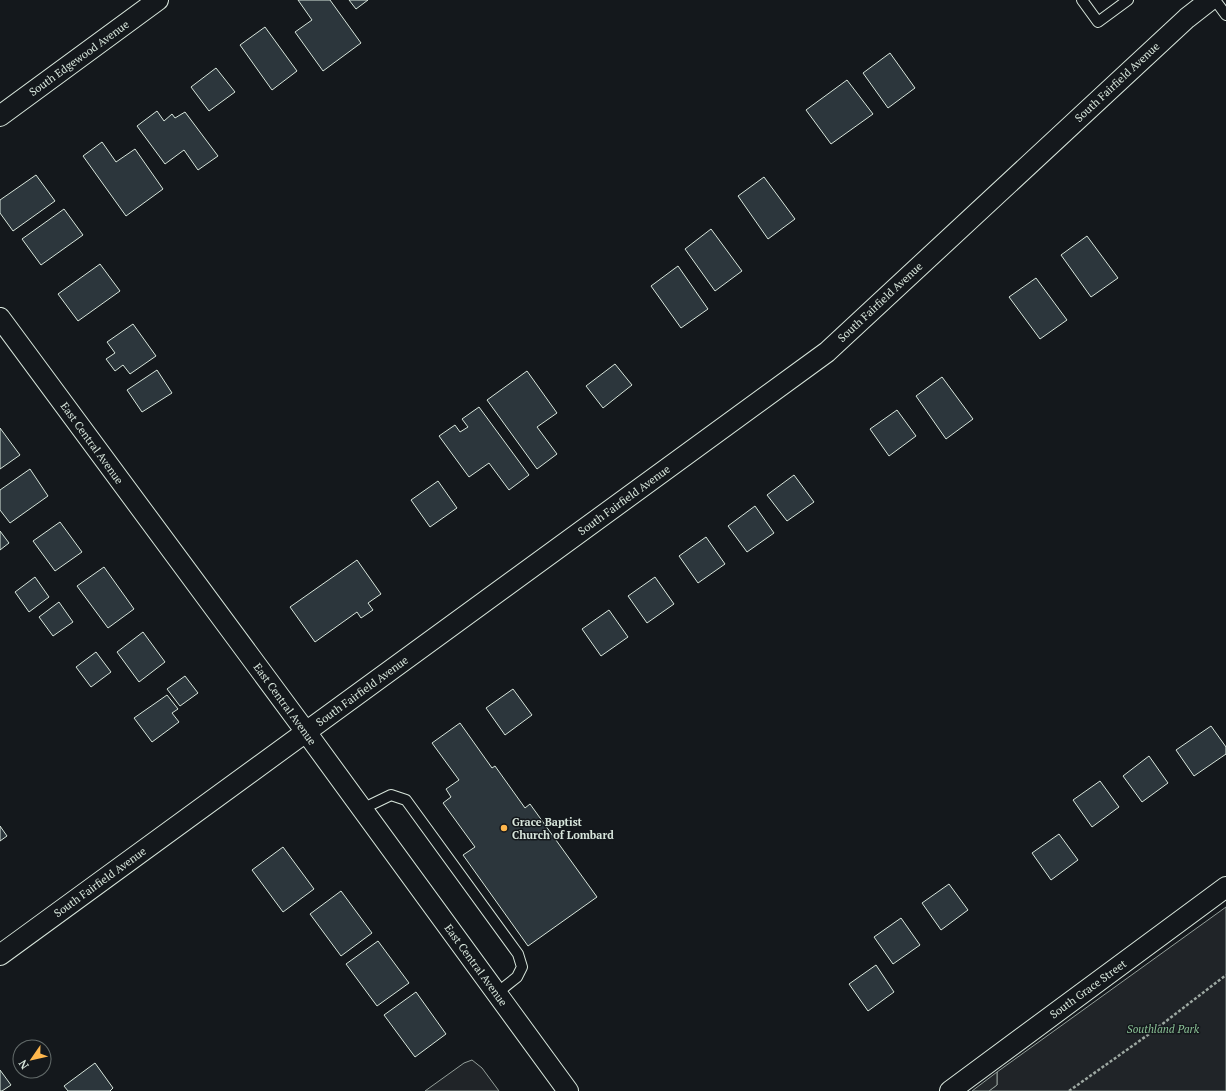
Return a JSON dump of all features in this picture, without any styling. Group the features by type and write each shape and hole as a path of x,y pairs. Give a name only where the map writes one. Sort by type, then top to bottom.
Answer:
{"street":[{"name":"South Edgewood Avenue","path":"0,116 158,0"},
{"name":"South Fairfield Avenue","path":"0,955 827,352 1187,18 1210,0"},
{"name":"East Central Avenue","path":"0,318 306,732 568,1091"},
{"name":"South Grace Street","path":"950,1091 1226,887"}],"lane":[{"path":"1082,0 1098,22 1128,0"},
{"path":"1215,0 1226,15"},
{"path":"362,809 391,794 406,800 518,954 522,967 517,977 496,993"}],"path":[{"path":"1069,1091 1152,1032 1226,975"}],"green space":[{"name":"Southland Park","path":"1226,907 1226,1091 989,1091 997,1085 997,1072"},
{"path":"472,1060 482,1068 499,1091 425,1091 464,1063"}],"shaded area":[{"path":"997,1072 997,1085 989,1091 972,1091"}],"building":[{"path":"298,0 330,0 361,43 323,71 295,32 312,20"},
{"path":"349,0 368,0 356,9"},
{"path":"265,27 297,71 272,90 240,45"},
{"path":"890,53 915,88 888,108 863,73"},
{"path":"216,68 235,92 209,111 191,87"},
{"path":"847,80 873,114 831,144 806,110"},
{"path":"157,111 164,121 172,114 175,118 185,112 218,156 198,170 184,150 165,164 137,126"},
{"path":"102,142 116,162 135,149 163,189 126,216 83,156"},
{"path":"36,175 55,201 13,231 0,213 0,200"},
{"path":"764,177 795,219 768,239 738,196"},
{"path":"64,209 83,235 41,265 22,239"},
{"path":"711,229 742,271 715,291 685,249"},
{"path":"1087,236 1118,278 1091,297 1061,255"},
{"path":"100,264 120,291 78,321 58,294"},
{"path":"678,266 708,309 681,328 651,286"},
{"path":"1036,278 1067,320 1040,339 1009,297"},
{"path":"133,324 156,356 130,374 123,365 115,371 106,359 115,353 107,342"},
{"path":"615,364 632,385 603,408 586,386"},
{"path":"157,370 172,393 142,412 127,390"},
{"path":"527,371 557,413 537,427 557,454 537,469 487,400"},
{"path":"942,377 973,419 946,439 916,396"},
{"path":"479,407 529,475 509,490 489,463 469,477 439,436 455,425 460,432 468,427 462,419"},
{"path":"897,410 916,436 889,456 870,429"},
{"path":"0,428 20,455 0,469"},
{"path":"30,469 48,496 10,523 0,510 0,490"},
{"path":"794,475 814,502 787,521 767,495"},
{"path":"438,481 457,508 430,527 411,500"},
{"path":"755,506 774,533 747,552 728,526"},
{"path":"60,522 82,552 55,571 33,541"},
{"path":"0,531 9,543 0,550"},
{"path":"706,537 725,564 698,583 679,556"},
{"path":"357,560 381,594 368,603 373,610 361,618 357,612 315,642 290,607"},
{"path":"104,567 134,609 108,628 77,586"},
{"path":"35,577 49,597 29,612 15,592"},
{"path":"655,577 674,604 647,623 628,596"},
{"path":"59,602 73,622 53,636 39,617"},
{"path":"609,610 628,637 601,656 582,629"},
{"path":"143,632 165,662 139,682 117,652"},
{"path":"96,652 111,672 91,687 76,667"},
{"path":"185,676 198,693 180,706 167,689"},
{"path":"513,689 532,715 505,735 486,708"},
{"path":"167,695 178,709 172,713 179,722 152,742 134,718"},
{"name":"Grace Baptist Church of Lombard","path":"460,723 492,768 495,766 525,808 530,804 597,897 528,946 463,855 475,847 443,803 451,797 446,789 459,780 432,743"},
{"path":"1211,726 1226,747 1226,754 1194,776 1176,750"},
{"path":"1149,756 1168,783 1142,802 1123,776"},
{"path":"1100,781 1119,807 1092,827 1073,800"},
{"path":"0,826 7,836 0,841"},
{"path":"1059,834 1078,860 1051,880 1032,853"},
{"path":"283,847 314,889 283,912 252,870"},
{"path":"949,884 968,910 941,930 922,903"},
{"path":"341,891 372,933 341,956 310,914"},
{"path":"901,918 920,945 893,964 874,937"},
{"path":"378,941 409,983 377,1006 346,964"},
{"path":"876,965 894,992 868,1011 849,984"},
{"path":"416,992 446,1034 415,1057 384,1015"},
{"path":"95,1063 113,1088 110,1091 68,1091 64,1086"},
{"path":"0,1070 11,1085 2,1091 0,1091"}],"place":[{"name":"Grace Baptist Church of Lombard","path":"504,828"}]}
